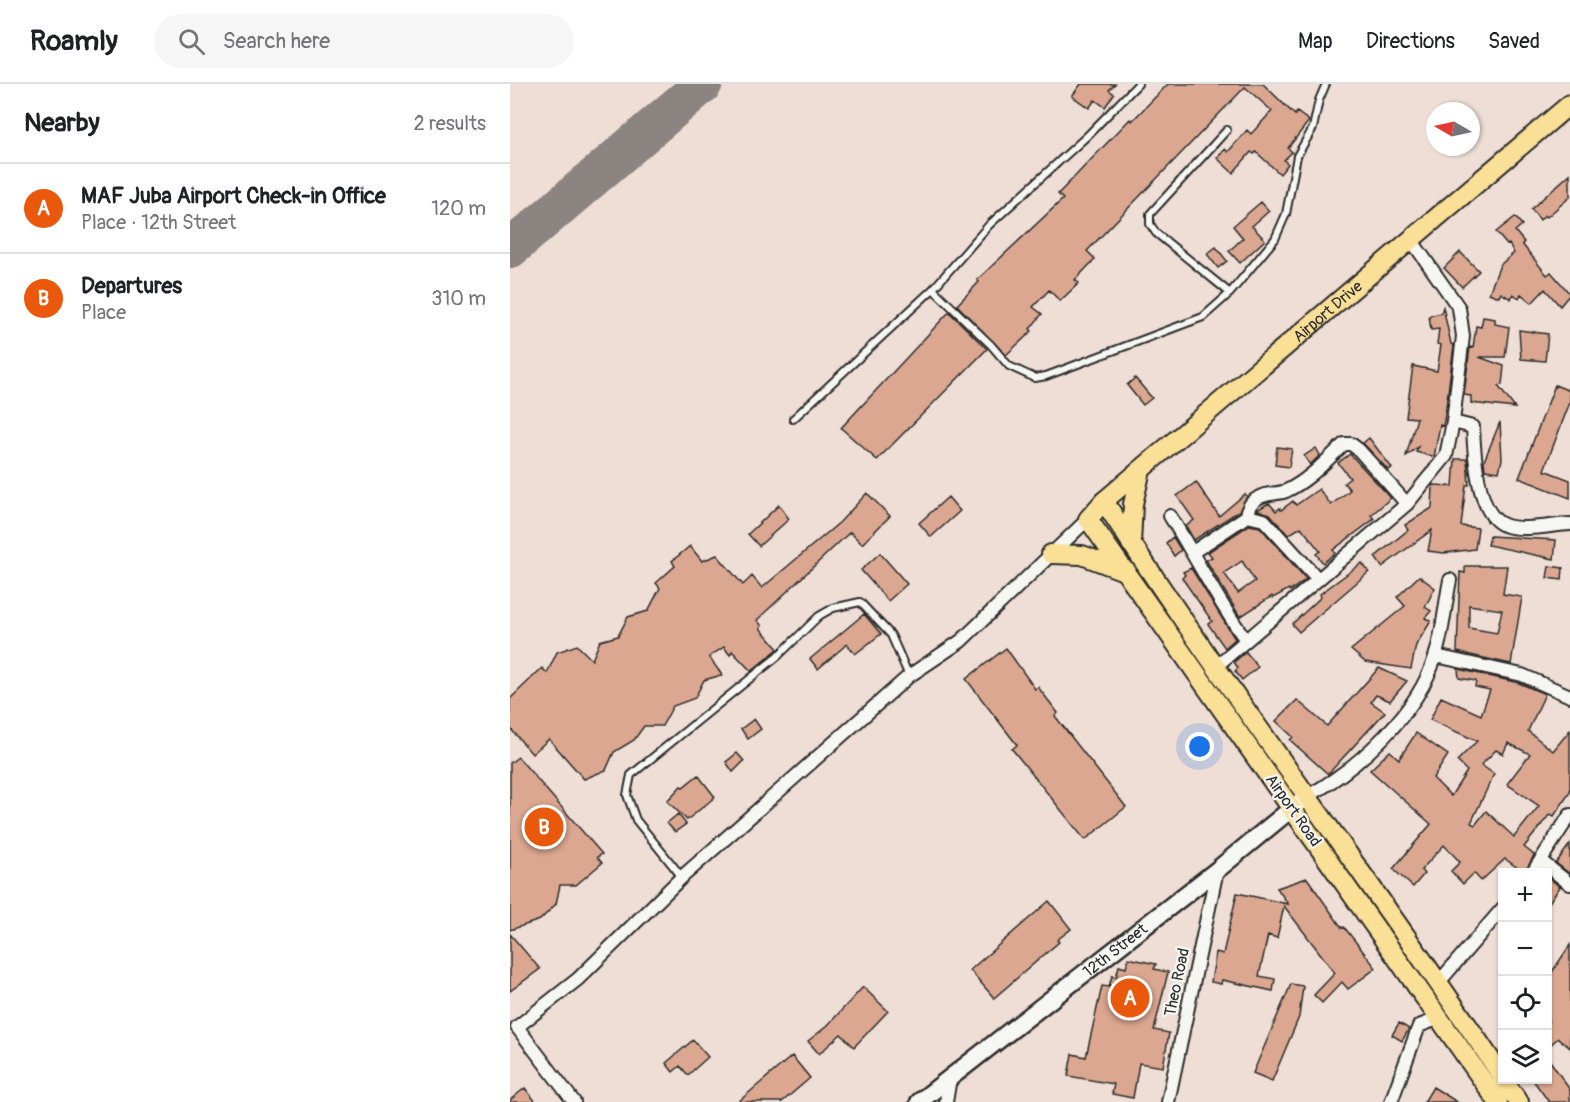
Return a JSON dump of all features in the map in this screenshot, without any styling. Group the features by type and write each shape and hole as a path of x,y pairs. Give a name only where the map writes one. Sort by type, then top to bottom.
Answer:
{"main road":[{"name":"Airport Drive","path":"1088,519 1104,501 1412,241 1570,104"},
{"path":"1131,544 1133,504 1141,470"},
{"name":"Airport Road","path":"1104,501 1215,667 1439,982 1498,1071"},
{"name":"Airport Road","path":"1088,519 1498,1102"},
{"path":"1051,554 1082,555 1127,572"},
{"name":"Airport Road","path":"1506,1084 1519,1102"}],"street":[{"path":"1215,667 1407,504 1446,456 1454,422 1463,336 1460,308 1412,241"},
{"path":"1454,422 1473,427 1479,489 1494,520 1506,526 1518,527 1570,524"},
{"path":"1247,516 1248,508 1256,498 1284,492 1303,480 1344,444 1351,444 1407,504"},
{"path":"1170,516 1193,552 1224,610 1246,640"},
{"path":"1193,552 1247,516 1255,516 1264,520 1318,579"},
{"path":"574,1102 514,1025 578,979 682,877 909,676 961,640 1088,519"},
{"path":"1308,796 1344,772 1384,736 1419,696 1436,656 1450,580"},
{"path":"1436,656 1522,675 1570,696"},
{"name":"12th Street","path":"918,1102 1217,870 1292,806 1308,796"},
{"path":"1537,868 1570,815"},
{"path":"1542,862 1570,884"},
{"name":"Theo Road","path":"1168,1102 1217,870"},
{"path":"1439,982 1498,914"},
{"path":"1391,1102 1419,1026 1440,1018"},
{"path":"946,1102 950,1078"}],"lane":[{"path":"793,419 933,289 989,225 1087,136 1138,84"},
{"path":"933,289 991,345 1009,366 1035,378 1046,376 1203,317 1230,293 1275,239 1286,214 1297,156 1313,128 1319,100 1326,84"},
{"path":"1227,130 1150,214 1150,224 1156,233 1230,293"},
{"path":"682,877 636,820 627,795 631,775 778,656 819,616 833,608 860,602 891,635 909,676"}],"building":[{"path":"1081,84 1115,84 1109,90 1114,94 1105,107 1095,100 1089,108 1072,96"},
{"path":"1168,84 1263,84 1295,115 1297,112 1309,121 1288,148 1292,152 1284,160 1288,164 1280,174 1256,152 1254,154 1251,152 1233,173 1217,158 1225,149 1228,152 1247,130 1251,134 1272,111 1245,87 1087,251 1095,259 1075,280 1079,283 1060,301 1049,290 1033,307 1042,314 1030,329 1032,331 1006,355 957,305 979,282 977,280 1063,199 1058,194 1130,119 1132,121"},
{"path":"1570,174 1570,197 1547,217 1545,215 1540,220 1531,209"},
{"path":"1261,202 1269,211 1252,226 1265,240 1240,263 1229,251 1243,238 1233,226"},
{"path":"1515,217 1522,225 1515,231 1524,242 1522,244 1547,275 1551,272 1570,294 1560,306 1545,289 1532,303 1521,294 1519,298 1513,294 1511,299 1501,293 1499,297 1489,293 1500,265 1514,253 1509,244 1507,245 1496,232"},
{"path":"1216,247 1227,261 1218,268 1207,254"},
{"path":"1460,252 1479,271 1462,287 1444,268"},
{"path":"1443,307 1451,344 1454,345 1443,426 1440,425 1434,457 1416,452 1418,447 1406,456 1417,418 1406,417 1413,366 1437,371 1441,345 1437,344 1439,329 1431,330 1429,316 1441,313"},
{"path":"949,312 987,349 877,460 841,428"},
{"path":"1483,317 1495,319 1495,324 1509,327 1505,357 1479,357 1504,366 1502,385 1498,386 1515,408 1471,403 1471,396 1464,395 1470,347 1473,348 1476,326 1481,327"},
{"path":"1519,330 1548,334 1545,361 1521,359"},
{"path":"1135,378 1152,398 1143,405 1127,385"},
{"path":"1555,385 1570,391 1570,402 1544,470 1570,480 1570,498 1519,478"},
{"path":"1500,422 1502,459 1499,472 1485,470 1484,461"},
{"path":"1369,438 1392,468 1388,470 1363,443"},
{"path":"1277,447 1292,449 1289,467 1275,465"},
{"path":"1316,448 1320,455 1310,465 1304,456"},
{"path":"1350,454 1391,498 1371,515 1374,519 1333,550 1335,553 1323,563 1316,554 1320,551 1301,527 1288,535 1270,514 1257,510 1269,503 1276,511 1293,501 1296,505 1319,489 1331,505 1350,490 1344,483 1350,478 1338,463"},
{"path":"1455,459 1467,459 1469,485 1466,485 1461,526 1478,528 1475,549 1444,553 1428,551 1432,530 1382,567 1375,557 1408,530 1405,525 1432,508 1433,485 1453,486"},
{"path":"1196,482 1219,516 1245,494 1247,496 1239,511 1194,540 1186,526 1194,520 1177,496"},
{"path":"867,493 890,516 862,544 850,532 757,620 762,626 760,628 778,649 751,671 732,651 730,655 724,647 709,657 722,675 704,680 695,698 673,706 662,726 644,726 634,740 614,752 606,770 584,779 549,739 532,754 510,728 510,699 542,668 547,673 557,652 577,645 592,660 600,641 618,636 628,617 648,611 660,588 656,583 675,566 672,561 690,546 702,561 717,555 743,585 752,576 762,588 840,522"},
{"path":"948,497 960,511 931,537 919,523"},
{"path":"779,505 789,519 759,546 748,534"},
{"path":"1249,525 1260,527 1306,579 1290,591 1289,589 1273,598 1272,596 1240,617 1206,560 1212,557 1208,552","holes":["1242,561 1255,581 1238,593 1224,573"]},
{"path":"1490,536 1556,540 1554,559 1488,545"},
{"path":"1173,537 1181,550 1174,556 1166,543"},
{"path":"880,553 907,584 888,601 861,570"},
{"path":"1362,563 1369,572 1299,632 1292,624 1321,597 1320,594"},
{"path":"1465,566 1507,566 1503,594 1522,597 1511,664 1457,652 1460,572 1465,573","holes":["1469,605 1502,610 1497,633 1469,628"]},
{"path":"1549,566 1563,568 1562,580 1547,578"},
{"path":"1191,568 1235,639 1225,648 1208,624 1212,621 1182,578 1185,575 1183,572"},
{"path":"1419,576 1435,588 1425,607 1431,611 1425,618 1431,621 1416,645 1411,669 1365,662 1351,650 1405,606 1397,597"},
{"path":"864,614 881,634 855,654 847,644 818,669 810,659"},
{"path":"1006,648 1035,689 1038,687 1058,713 1055,716 1126,807 1085,840 1012,749 1017,745 966,679"},
{"path":"1246,652 1258,667 1242,680 1235,671 1238,668 1234,662"},
{"path":"1379,668 1407,681 1390,701 1376,695 1371,702 1385,712 1328,774 1290,740 1293,737 1276,721 1297,700 1327,726"},
{"path":"1458,669 1519,683 1545,694 1528,731 1553,751 1570,730 1570,792 1554,816 1550,814 1524,847 1534,855 1528,868 1518,868 1505,859 1481,881 1474,873 1463,884 1451,871 1460,862 1444,845 1421,870 1424,874 1413,887 1393,869 1431,824 1370,770 1390,751 1399,759 1416,733 1448,755 1433,778 1451,796 1467,771 1457,761 1477,741 1430,720 1441,697 1481,715 1490,690 1475,687 1476,681 1459,678","holes":["1508,743 1530,754 1507,784 1539,806 1514,837 1486,811 1475,825 1471,823 1494,774 1481,765 1496,750 1503,754"]},
{"path":"754,719 761,729 748,739 741,729"},
{"path":"737,753 744,761 733,772 726,762"},
{"path":"518,757 602,854 597,857 602,863 576,885 560,885 556,904 540,920 510,930 510,763"},
{"path":"698,775 715,797 687,820 667,801 681,786 683,787"},
{"path":"678,814 686,824 675,832 667,823"},
{"path":"1570,844 1570,874 1556,863"},
{"path":"1307,878 1342,928 1344,927 1376,968 1348,989 1342,982 1322,1003 1314,995 1335,973 1284,906 1277,938 1268,935 1259,976 1275,979 1273,991 1222,980 1221,984 1211,982 1216,952 1223,954 1237,893 1288,904 1277,888"},
{"path":"1552,880 1560,887 1552,898"},
{"path":"1049,901 1071,929 994,998 970,970"},
{"path":"510,934 540,969 510,991"},
{"path":"1570,945 1570,1048 1558,1038 1552,1043 1552,972"},
{"path":"1128,958 1156,964 1154,969 1168,972 1154,1030 1169,1033 1163,1067 1139,1063 1133,1098 1112,1094 1114,1084 1068,1076 1072,1054 1086,1057 1102,986 1109,987 1112,976 1116,977 1119,966 1126,968"},
{"path":"1291,984 1303,986 1299,1017 1272,1081 1253,1073"},
{"path":"863,987 888,1011 854,1047 841,1034 819,1054 808,1041 827,1026"},
{"path":"1399,1023 1409,1029 1402,1041 1392,1035"},
{"path":"693,1040 708,1057 688,1075 680,1066 673,1072 666,1063"},
{"path":"792,1056 810,1078 782,1102 738,1102"},
{"path":"1552,1064 1570,1090 1570,1102 1549,1102 1536,1084 1552,1084"},
{"path":"1433,1087 1457,1102 1424,1102"},
{"path":"525,1088 536,1102 510,1102 510,1100"}],"taxiway":[{"path":"510,249 703,84"}],"place":[{"name":"Departures","path":"544,827"},
{"name":"MAF Juba Airport Check-in Office","path":"1130,998"}]}
